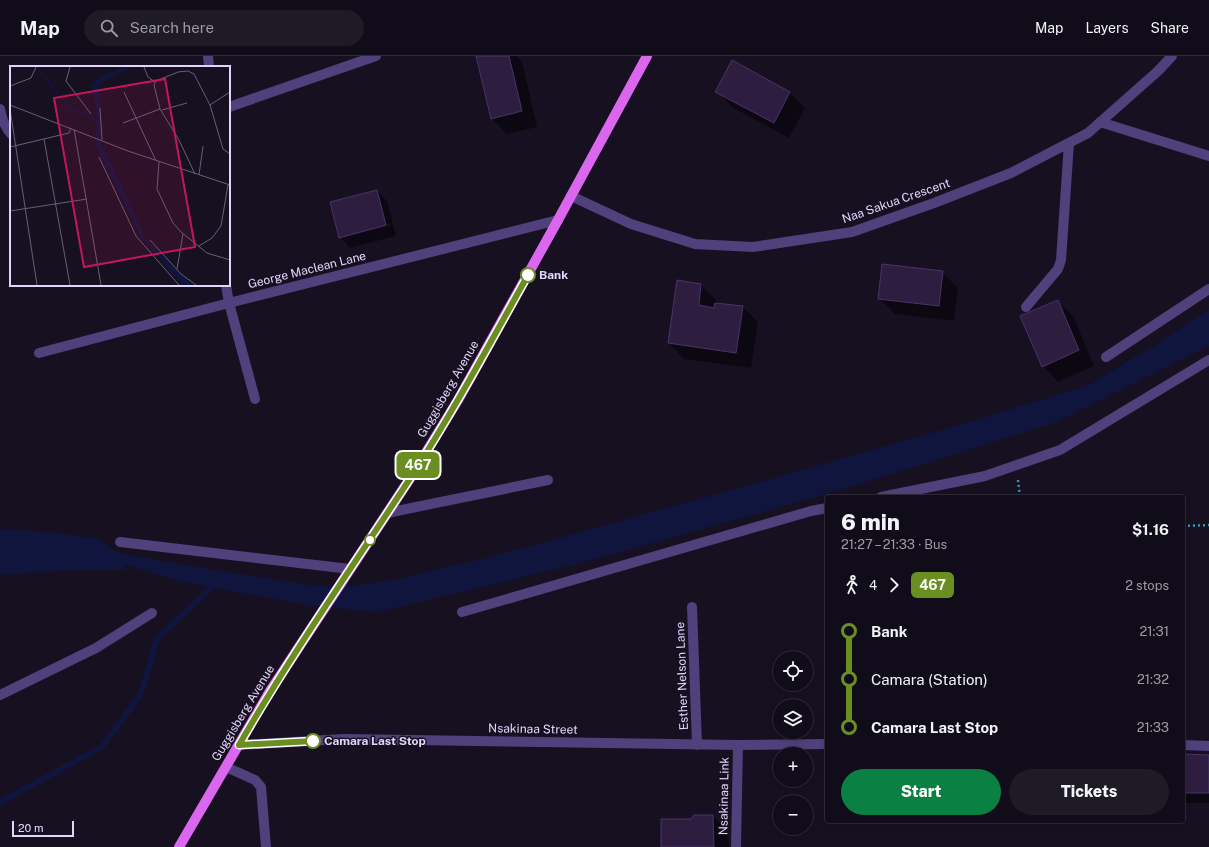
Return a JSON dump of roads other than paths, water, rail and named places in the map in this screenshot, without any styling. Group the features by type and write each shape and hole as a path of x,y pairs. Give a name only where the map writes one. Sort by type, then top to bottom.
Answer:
{"main road":[{"name":"Guggisberg Avenue","path":"178,847 270,691 307,637 458,400 647,56"}],"street":[{"path":"208,56 209,66"},
{"path":"230,108 376,56"},
{"name":"Naa Sakua Crescent","path":"571,196 631,224 694,244 753,247 852,232 934,203 1011,173 1070,143 1088,133 1158,71 1172,56"},
{"path":"0,112 6,133"},
{"path":"1100,122 1209,156"},
{"path":"1026,307 1058,269 1061,260 1070,143"},
{"name":"George Maclean Lane","path":"39,353 558,220"},
{"path":"226,286 229,304 255,398"},
{"path":"1106,357 1209,289"},
{"path":"891,495 985,476 1060,450 1209,360"},
{"path":"387,513 548,480"},
{"path":"462,612 811,511 825,508"},
{"path":"120,542 350,569"},
{"name":"Esther Nelson Lane","path":"692,607 697,745"},
{"path":"0,694 96,648 152,613"},
{"name":"Nsakinaa Street","path":"239,745 344,739 738,746 825,744"},
{"path":"1185,745 1209,746"},
{"name":"Nsakinaa Link","path":"736,847 738,746"},
{"path":"226,767 255,780 261,787 266,847"}],"waterway":[{"path":"0,802 102,747 141,694 157,639 212,587"}],"place":[{"name":"Bank","path":"528,275"},
{"name":"Camara Last Stop","path":"313,741"}]}
